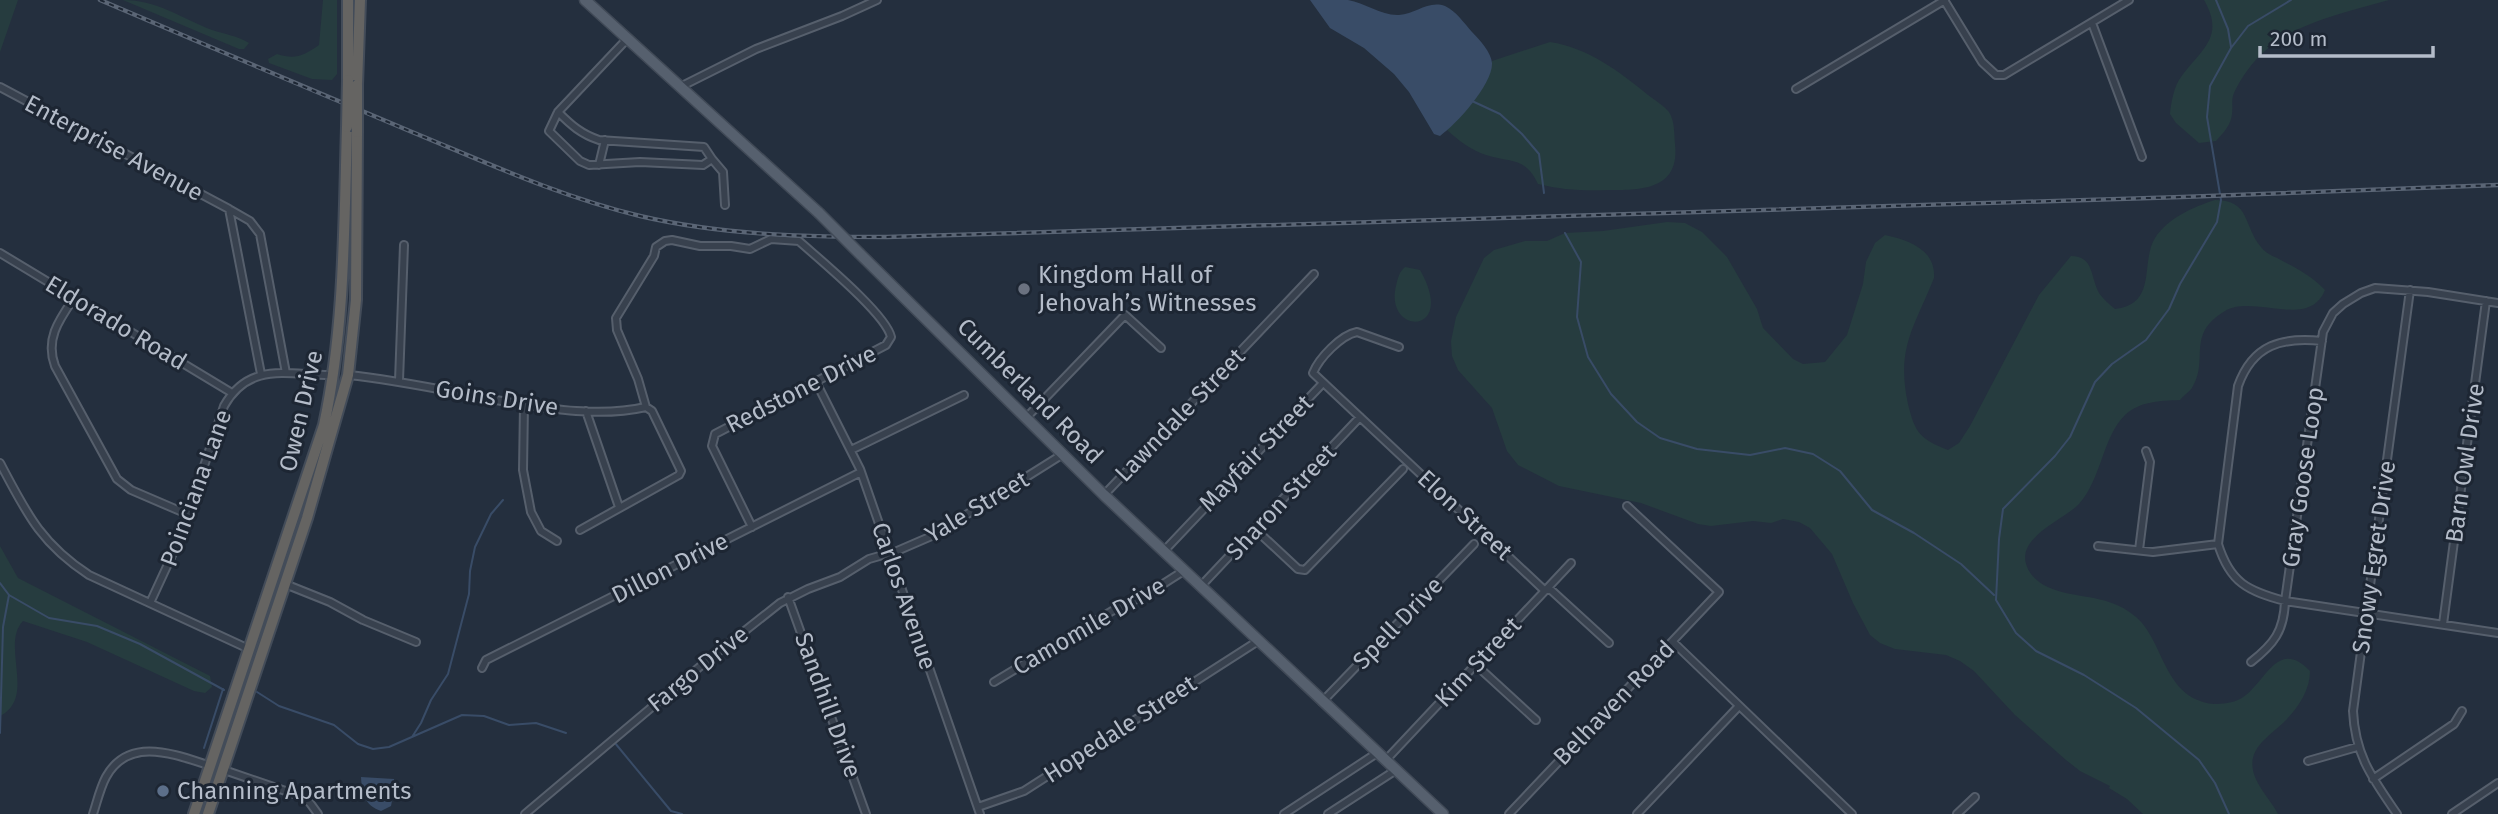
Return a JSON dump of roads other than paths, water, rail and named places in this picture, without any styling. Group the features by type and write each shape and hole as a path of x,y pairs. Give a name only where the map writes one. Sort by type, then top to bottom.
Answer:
{"highway":[{"name":"Owen Drive","path":"208,814 307,518 348,374 356,300 348,0"},
{"name":"Owen Drive","path":"352,82 360,0"},
{"name":"Owen Drive","path":"194,814 324,425 342,303 352,129"},
{"path":"342,303 347,315 340,365 341,371 348,374"},
{"path":"329,442 326,435 337,387 337,380 333,376"},
{"path":"223,770 219,763 236,706 233,700"},
{"path":"203,814 214,776 211,766"}],"main road":[{"name":"Cumberland Road","path":"585,0 819,214 1104,495 1443,814"}],"street":[{"path":"680,87 756,49 877,0"},
{"path":"1796,89 1944,0 1982,62 1996,75 2004,75 2129,0"},
{"path":"2092,23 2142,157"},
{"path":"626,39 558,112 549,131 580,161 599,165 640,162 702,165 712,159"},
{"name":"Enterprise Avenue","path":"0,87 250,220 260,234 286,373"},
{"path":"558,112 584,135 605,140 705,147 723,172 724,205"},
{"path":"599,165 605,140"},
{"name":"Enterprise Avenue","path":"229,209 261,374"},
{"name":"Redstone Drive","path":"646,407 638,379 617,330 616,318 654,256 656,247 665,241 750,249 771,239 799,241 877,315 889,329 891,337 886,345 719,430 713,437 712,446 752,527"},
{"path":"399,381 404,245"},
{"name":"Eldorado Road","path":"0,253 232,393"},
{"name":"Lawndale Street","path":"1104,495 1314,274"},
{"name":"Gray Goose Loop","path":"2498,303 2410,290 2375,288 2361,293 2333,313 2323,332 2286,601 2498,633"},
{"name":"Snowy Egret Drive","path":"2395,813 2363,763 2357,747 2353,712 2410,290"},
{"path":"74,298 52,335 51,350 55,366 117,479 131,490 187,514"},
{"name":"Barn Owl Drive","path":"2443,624 2486,301"},
{"path":"1026,418 1125,315 1161,348"},
{"name":"Mayfair Street","path":"1164,551 1323,383 1313,373 1314,370 1347,335 1357,332 1399,347"},
{"path":"2251,662 2271,647 2284,619 2286,601 2260,594 2239,582 2226,565 2218,544 2238,386 2243,371 2252,359 2281,341 2297,338 2322,341"},
{"path":"261,374 333,376"},
{"name":"Poinciana Lane","path":"150,603 170,562 224,406 232,393 244,382 261,374"},
{"name":"Goins Drive","path":"348,374 524,405 586,411 634,410 646,407"},
{"name":"Carlos Avenue","path":"816,382 861,472 979,810"},
{"name":"Elon Street","path":"1323,383 1543,589 1551,590 1609,643"},
{"path":"851,450 964,395"},
{"path":"524,405 523,470 531,512 541,531 556,541"},
{"path":"580,530 679,475 681,471 652,411 646,407"},
{"path":"586,411 619,507"},
{"name":"Sharon Street","path":"1201,586 1360,417"},
{"path":"2139,550 2150,462 2146,451"},
{"name":"Yale Street","path":"889,553 934,535 1063,454"},
{"path":"0,463 33,523 51,546 89,575 249,649"},
{"path":"1255,529 1298,569 1305,570 1403,469"},
{"name":"Dillon Drive","path":"482,668 486,660 861,472"},
{"name":"Belhaven Road","path":"1509,814 1719,592 1626,506"},
{"name":"Spell Drive","path":"1322,702 1474,544"},
{"path":"2098,546 2166,551 2218,544"},
{"name":"Fargo Drive","path":"525,814 703,664 789,597 840,577 860,563 889,553"},
{"name":"Kim Street","path":"1385,761 1571,563"},
{"name":"Camomile Drive","path":"994,682 1185,570"},
{"path":"285,584 416,642"},
{"name":"Sandhill Drive","path":"789,597 866,814"},
{"name":"Hopedale Street","path":"979,810 1024,791 1258,641"},
{"path":"1673,642 1852,814"},
{"path":"1476,665 1536,720"},
{"path":"1637,814 1739,706"},
{"path":"2373,779 2454,724 2462,711"},
{"path":"2308,761 2357,747"},
{"path":"93,814 110,772 123,759 134,754 161,751 211,766"},
{"path":"1284,814 1377,753"},
{"path":"223,770 303,797 318,814"},
{"path":"1328,814 1396,770"},
{"path":"2452,814 2498,783"},
{"path":"1957,814 1976,797"}],"water":[{"path":"1310,0 1348,0 1393,15 1405,14 1427,6 1445,6 1460,18 1487,50 1492,63 1487,82 1473,103 1455,122 1440,136 1434,134 1409,92 1394,74 1364,48 1330,28"},
{"path":"361,777 394,779 391,806 381,811 367,802"}],"waterway":[{"path":"2216,0 2228,29 2231,47"},
{"path":"2229,814 2215,783 2199,760 2136,708 2084,675 2036,651 2016,633 1996,600 1999,539 2003,509 2070,437 2095,382 2112,364 2146,340 2169,309 2180,284 2217,222 2221,200 2207,117 2210,86 2231,48 2248,26 2291,0"},
{"path":"1472,101 1500,114 1539,154 1544,193"},
{"path":"1565,233 1581,262 1577,317 1588,357 1611,394 1637,422 1660,438 1697,449 1750,455 1785,448 1813,454 1840,471 1872,510 1914,533 1961,564 1994,595"},
{"path":"412,737 448,674 469,594 475,547 491,514 503,500"},
{"path":"0,583 9,595 49,618 97,626 140,644 224,690"},
{"path":"0,733 3,627 9,595"},
{"path":"204,748 223,689"},
{"path":"257,692 279,706 334,725 358,744 373,749 389,747 462,715 484,716 509,725 536,723 566,733"},
{"path":"615,743 671,811 682,814"}],"railway":[{"path":"100,0 553,189 640,216 763,234 887,237 2498,185"}],"place":[{"name":"Kingdom Hall of Jehovah’s Witnesses","path":"1024,289"},
{"name":"Channing Apartments","path":"163,791"}]}
